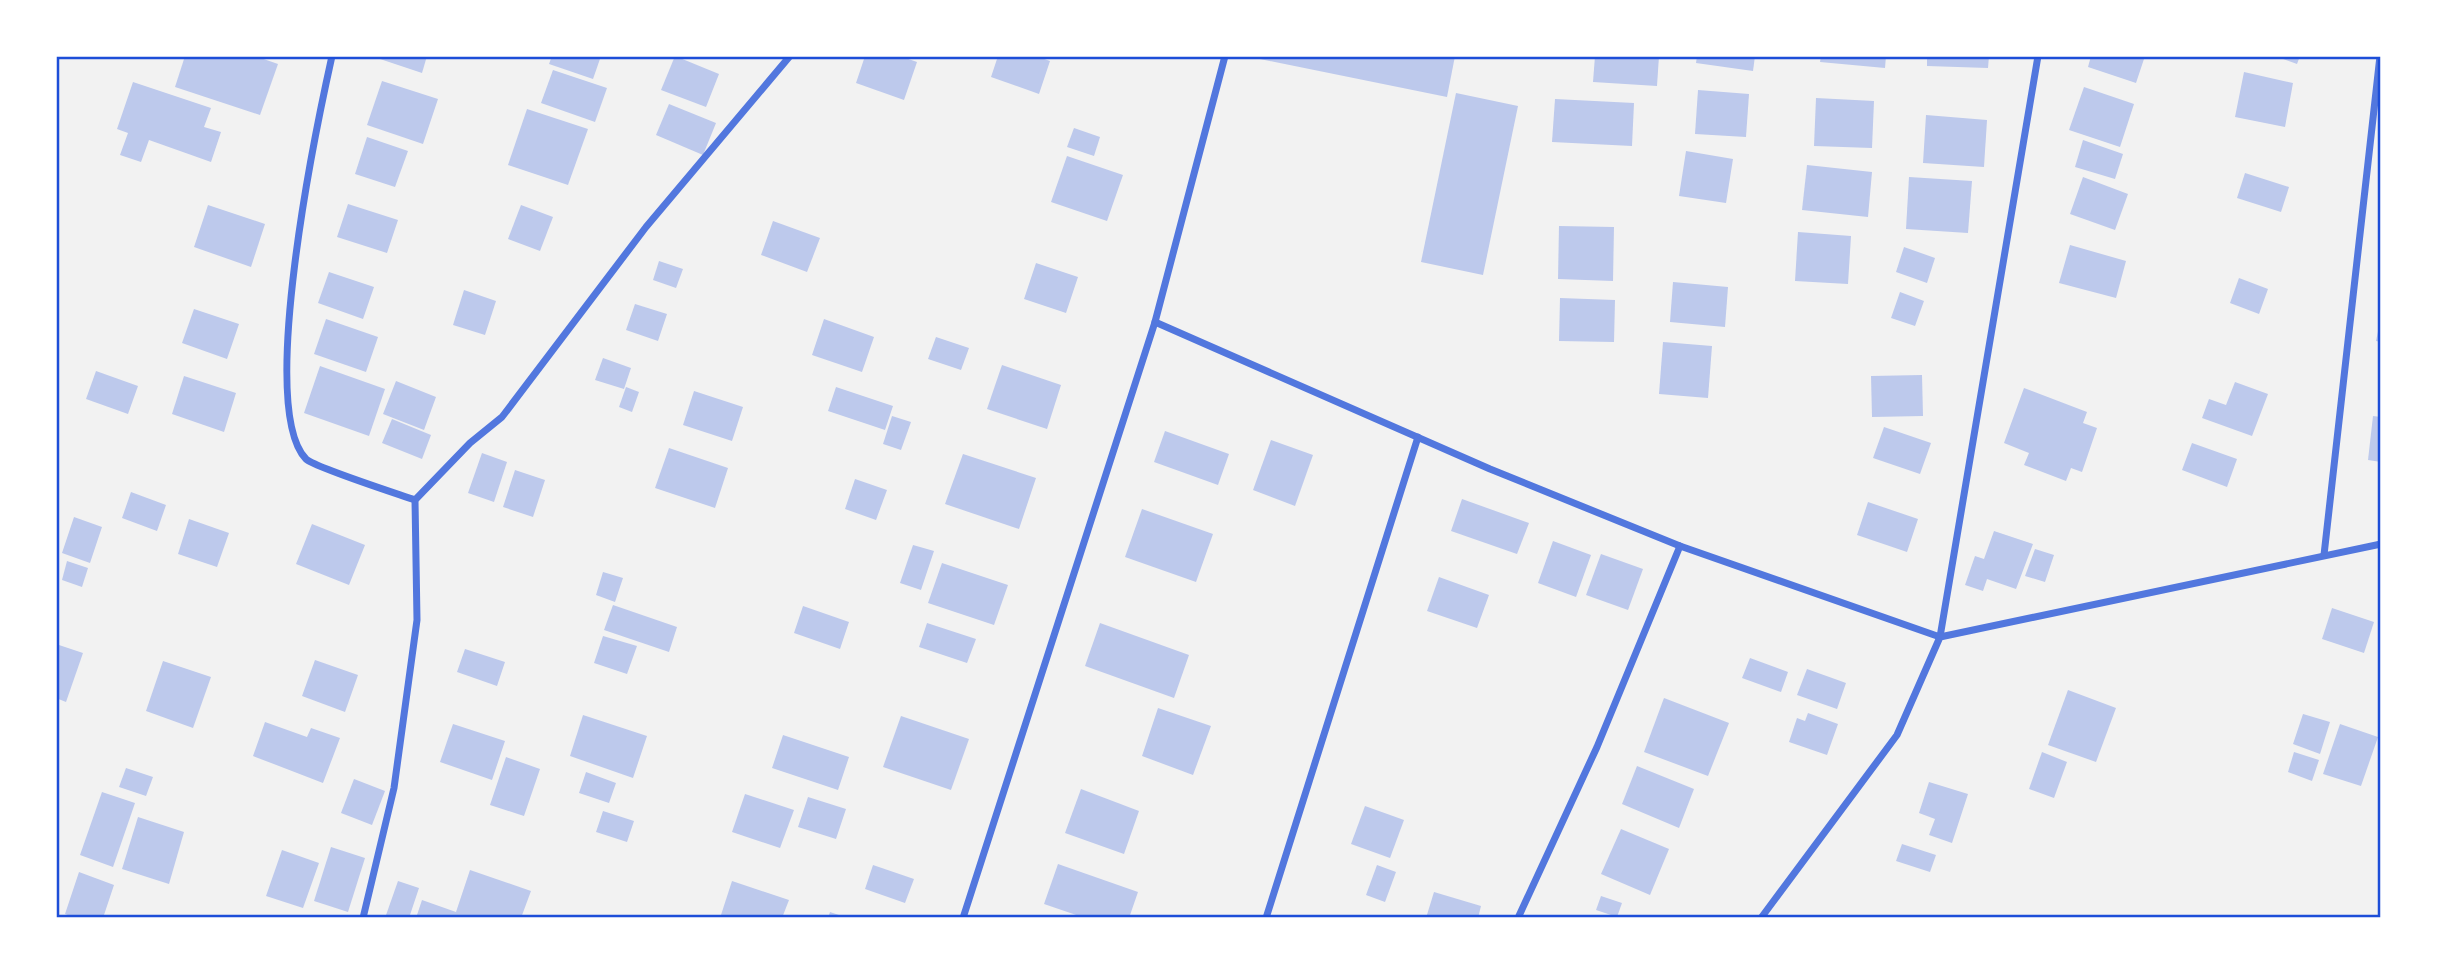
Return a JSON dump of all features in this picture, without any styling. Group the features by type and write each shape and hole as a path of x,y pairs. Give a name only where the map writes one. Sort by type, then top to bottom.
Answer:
{"street":[{"path":"331,56 294,275 287,340 288,416 295,443 307,461 415,500"},
{"path":"363,918 394,788 417,620 415,500 470,443 502,417 646,227 790,56"},
{"path":"963,918 1155,322 1225,56"},
{"path":"1761,918 1897,734 1940,637 2038,56"},
{"path":"2324,555 2380,56"},
{"path":"1155,322 1418,437 1681,545 1940,637 2381,544"},
{"path":"1266,918 1418,437"},
{"path":"1518,918 1597,747 1681,545"}],"building":[{"path":"185,56 255,56 278,64 260,115 175,87"},
{"path":"371,56 427,56 422,73"},
{"path":"552,56 601,56 593,79 549,64"},
{"path":"675,56 719,74 706,107 661,90"},
{"path":"865,56 900,56 917,62 904,100 856,83"},
{"path":"998,56 1036,56 1050,61 1039,94 991,77"},
{"path":"1245,56 1455,56 1447,97"},
{"path":"1595,56 1659,56 1657,86 1593,82"},
{"path":"1697,56 1755,56 1753,71 1696,63"},
{"path":"1821,56 1886,56 1885,68 1820,62"},
{"path":"1927,56 1989,56 1988,68 1927,66"},
{"path":"2091,56 2145,56 2136,83 2088,67"},
{"path":"2275,56 2300,56 2297,64"},
{"path":"553,70 607,88 595,122 541,103"},
{"path":"2244,72 2293,83 2285,127 2235,117"},
{"path":"382,81 438,99 423,144 367,125"},
{"path":"133,82 211,108 204,127 221,132 211,162 149,140 141,162 120,155 128,133 117,129"},
{"path":"2084,87 2134,104 2120,147 2069,130"},
{"path":"1698,90 1749,94 1746,137 1695,134"},
{"path":"1456,93 1518,106 1483,275 1421,262"},
{"path":"1816,98 1874,101 1872,148 1814,146"},
{"path":"1555,99 1634,103 1632,146 1552,142"},
{"path":"669,104 716,123 703,155 656,135"},
{"path":"527,109 588,129 568,185 508,165"},
{"path":"1926,115 1987,120 1984,167 1923,163"},
{"path":"1074,128 1100,137 1094,156 1067,147"},
{"path":"367,137 408,151 395,187 355,174"},
{"path":"2083,140 2123,154 2115,179 2075,167"},
{"path":"1686,151 1733,159 1726,203 1679,196"},
{"path":"1067,156 1123,175 1107,221 1051,202"},
{"path":"1807,165 1872,172 1868,217 1802,210"},
{"path":"2245,173 2289,187 2281,212 2237,198"},
{"path":"1909,177 1972,181 1968,233 1906,229"},
{"path":"2083,177 2128,194 2115,230 2070,214"},
{"path":"348,204 398,220 387,253 337,237"},
{"path":"208,205 265,224 251,267 194,247"},
{"path":"521,205 553,217 540,251 508,239"},
{"path":"773,221 820,238 807,272 761,255"},
{"path":"1559,226 1614,227 1613,281 1558,279"},
{"path":"1798,232 1851,236 1848,284 1795,281"},
{"path":"2070,245 2126,261 2116,298 2059,283"},
{"path":"1904,247 1935,258 1927,283 1896,272"},
{"path":"659,261 683,269 676,288 653,280"},
{"path":"1036,263 1078,277 1066,313 1024,299"},
{"path":"329,272 374,287 363,319 318,303"},
{"path":"2239,278 2268,289 2259,314 2230,303"},
{"path":"1673,282 1728,287 1725,327 1670,322"},
{"path":"464,290 496,301 485,335 453,325"},
{"path":"1900,292 1924,301 1915,326 1891,318"},
{"path":"1560,298 1615,300 1614,342 1559,341"},
{"path":"635,304 667,314 658,341 626,330"},
{"path":"194,309 239,324 227,359 182,343"},
{"path":"326,319 378,337 366,372 314,354"},
{"path":"824,319 874,337 862,372 812,355"},
{"path":"2381,322 2381,342 2376,341"},
{"path":"936,337 969,348 961,370 928,359"},
{"path":"1663,342 1712,346 1708,398 1659,394"},
{"path":"603,358 631,368 624,389 595,380"},
{"path":"1002,365 1061,385 1047,429 987,409"},
{"path":"320,366 385,389 369,436 304,413"},
{"path":"96,371 138,386 128,414 86,399"},
{"path":"1922,375 1923,416 1872,417 1871,376"},
{"path":"184,376 236,393 224,432 172,414"},
{"path":"396,381 436,397 424,430 383,414"},
{"path":"2235,382 2268,394 2252,436 2202,418 2209,399 2226,405"},
{"path":"626,387 639,392 632,412 619,407"},
{"path":"836,387 893,406 885,430 828,411"},
{"path":"2024,388 2087,412 2083,423 2097,428 2082,472 2071,468 2066,481 2024,465 2029,453 2004,443"},
{"path":"694,391 743,407 732,441 683,425"},
{"path":"892,416 911,422 901,450 883,444"},
{"path":"2373,416 2381,417 2381,462 2368,460"},
{"path":"392,419 431,435 422,459 382,443"},
{"path":"1884,427 1931,443 1920,474 1873,458"},
{"path":"1165,431 1229,454 1218,485 1154,462"},
{"path":"1271,440 1313,455 1295,506 1253,490"},
{"path":"2192,443 2237,459 2227,487 2182,470"},
{"path":"669,448 728,468 715,508 655,488"},
{"path":"482,453 507,462 494,502 468,493"},
{"path":"963,454 1036,478 1019,529 945,504"},
{"path":"515,470 545,480 533,517 503,507"},
{"path":"855,479 887,490 876,520 845,509"},
{"path":"131,492 166,505 157,531 122,518"},
{"path":"1462,499 1529,523 1517,554 1451,531"},
{"path":"1868,502 1918,519 1907,552 1857,535"},
{"path":"1142,509 1213,534 1196,582 1125,557"},
{"path":"74,517 102,527 90,563 62,553"},
{"path":"189,519 229,533 217,567 178,554"},
{"path":"312,524 365,545 349,585 296,564"},
{"path":"1994,531 2033,544 2016,589 1987,579 1983,591 1965,585 1975,556 1984,559"},
{"path":"1553,541 1591,555 1576,597 1538,583"},
{"path":"913,545 934,551 921,590 900,583"},
{"path":"2035,549 2054,555 2045,582 2025,576"},
{"path":"1601,554 1643,569 1628,610 1586,595"},
{"path":"67,561 88,568 82,587 62,580"},
{"path":"942,563 1008,585 994,625 928,603"},
{"path":"603,572 623,578 615,602 596,595"},
{"path":"1439,577 1489,595 1477,628 1427,611"},
{"path":"613,605 677,627 669,652 604,630"},
{"path":"803,606 849,622 840,649 794,633"},
{"path":"2332,608 2374,622 2364,653 2322,639"},
{"path":"927,623 976,639 967,663 919,647"},
{"path":"1100,623 1189,655 1174,698 1085,666"},
{"path":"603,636 637,646 627,674 594,663"},
{"path":"56,644 83,653 66,702 56,698"},
{"path":"465,649 505,662 497,686 457,672"},
{"path":"1750,658 1788,672 1781,692 1742,678"},
{"path":"315,660 358,675 345,712 302,696"},
{"path":"163,661 211,677 193,728 146,711"},
{"path":"1807,669 1846,683 1837,709 1797,695"},
{"path":"2068,690 2116,708 2096,762 2048,745"},
{"path":"1664,698 1729,723 1708,776 1644,752"},
{"path":"1158,708 1211,726 1193,775 1142,756"},
{"path":"1808,713 1838,724 1827,755 1789,742 1797,718 1805,721"},
{"path":"2303,714 2330,722 2320,754 2293,744"},
{"path":"583,715 647,736 633,778 570,756"},
{"path":"901,716 969,739 951,790 883,767"},
{"path":"265,722 307,737 311,728 340,738 323,783 253,756"},
{"path":"453,724 505,741 492,780 440,762"},
{"path":"2340,724 2378,737 2361,786 2323,774"},
{"path":"783,735 849,757 838,790 772,768"},
{"path":"2042,752 2067,762 2054,798 2029,789"},
{"path":"2294,752 2319,760 2312,781 2288,772"},
{"path":"506,757 540,769 524,816 490,805"},
{"path":"1637,766 1694,789 1679,828 1622,804"},
{"path":"126,768 153,777 146,796 119,787"},
{"path":"586,772 616,783 609,803 579,793"},
{"path":"354,779 385,791 372,825 341,813"},
{"path":"1929,782 1968,794 1952,843 1929,835 1935,819 1919,813"},
{"path":"1081,789 1139,811 1124,854 1065,833"},
{"path":"102,792 135,803 113,867 80,855"},
{"path":"745,794 794,810 780,848 732,832"},
{"path":"808,797 846,809 836,839 798,827"},
{"path":"1365,806 1404,820 1390,858 1351,844"},
{"path":"603,811 634,821 627,842 596,832"},
{"path":"138,817 184,832 169,884 122,869"},
{"path":"1621,829 1669,849 1650,895 1601,874"},
{"path":"1902,844 1936,855 1930,872 1896,861"},
{"path":"331,847 365,858 348,912 314,901"},
{"path":"282,850 319,863 303,908 266,896"},
{"path":"1058,864 1138,892 1129,918 1085,918 1044,904"},
{"path":"873,865 914,879 905,903 865,889"},
{"path":"1377,865 1396,872 1385,902 1366,895"},
{"path":"470,870 531,891 521,918 416,918 422,900 456,912"},
{"path":"79,872 114,885 103,918 76,918 65,914"},
{"path":"398,881 419,888 409,918 385,918"},
{"path":"732,881 789,900 782,918 720,918"},
{"path":"1434,892 1481,906 1478,918 1426,918"},
{"path":"1601,896 1622,903 1617,917 1596,910"},
{"path":"830,912 848,918 828,918"}]}
